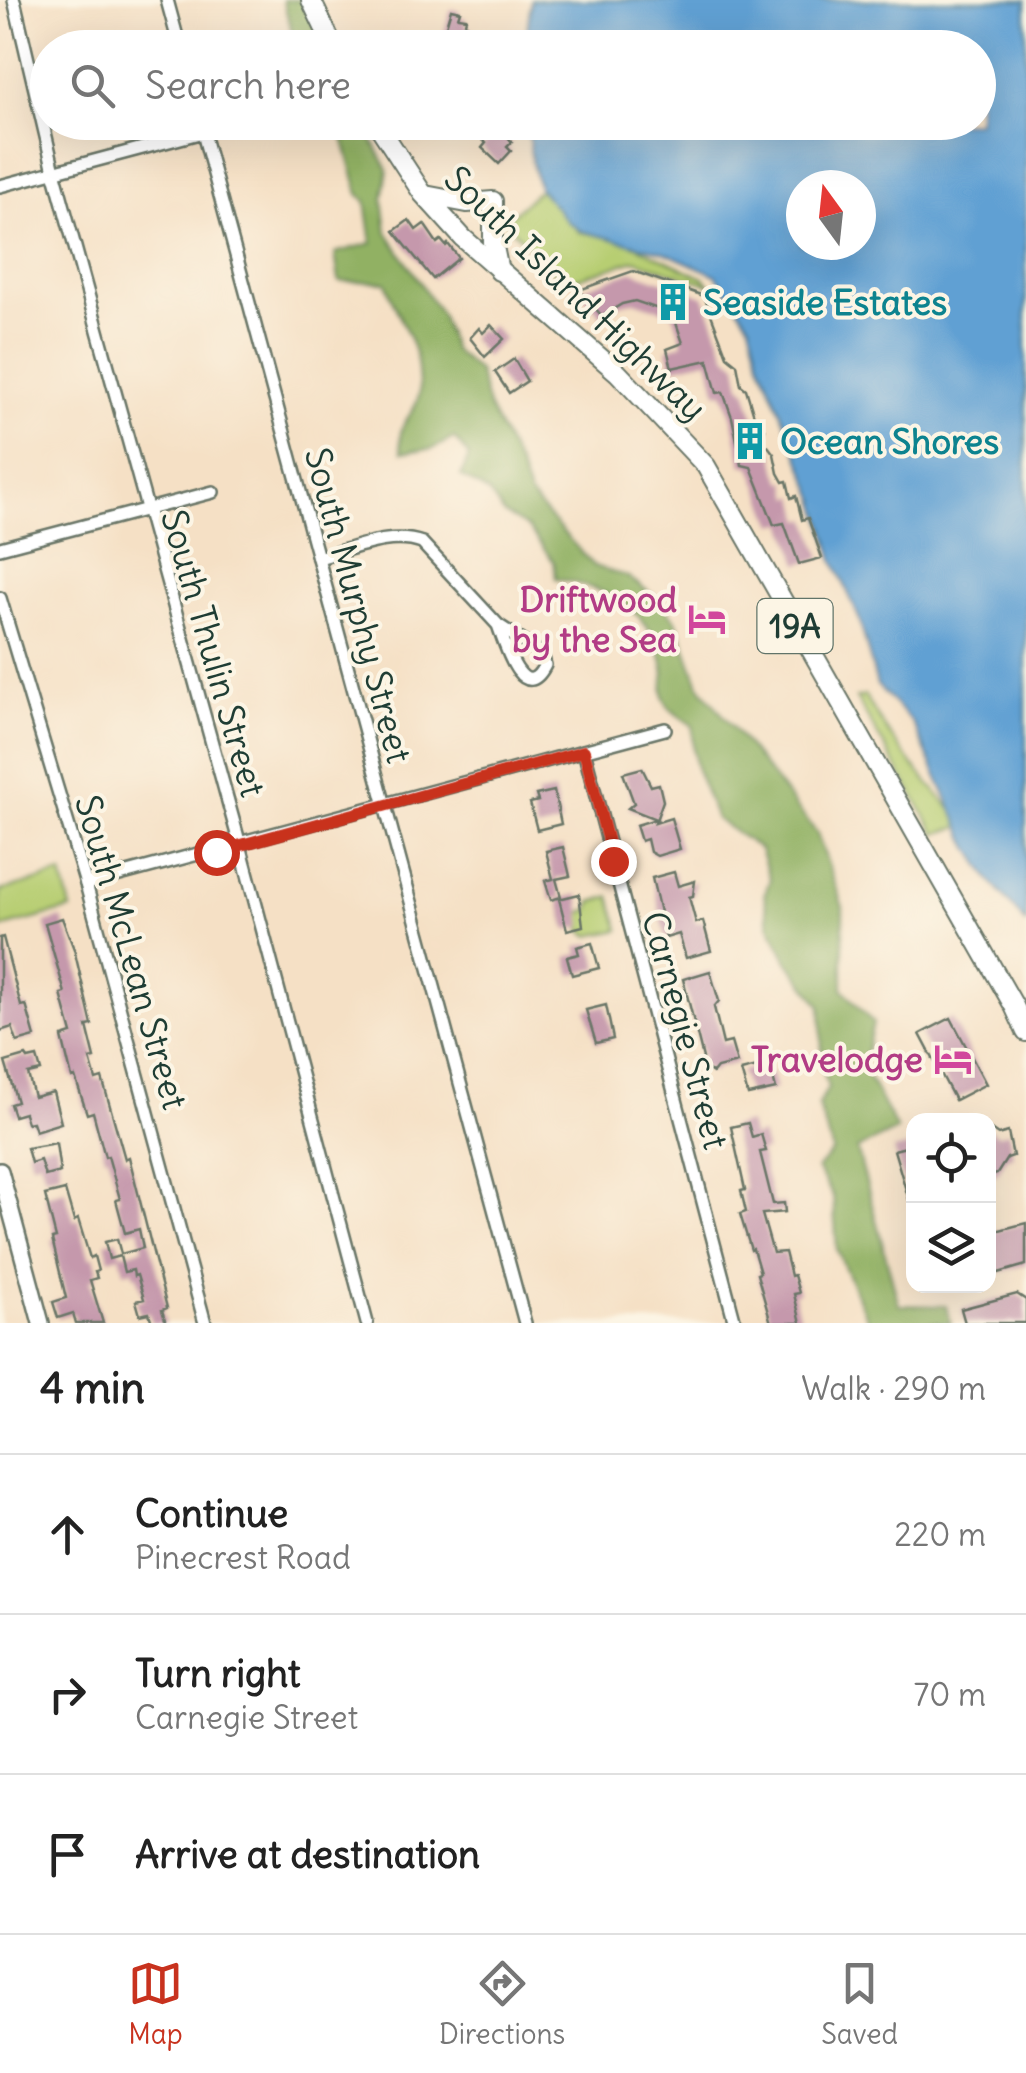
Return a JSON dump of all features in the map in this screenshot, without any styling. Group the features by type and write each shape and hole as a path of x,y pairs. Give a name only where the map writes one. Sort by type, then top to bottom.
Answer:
{"main road":[{"path":"311,0 325,30"},
{"name":"South Island Highway","path":"388,140 423,194 500,271 618,373 706,466 1026,1032"},
{"path":"423,194 467,203 493,201 493,242 500,271"}],"street":[{"name":"South Thulin Street","path":"14,0 30,68"},
{"path":"168,0 176,30"},
{"name":"South Thulin Street","path":"47,140 366,1323"},
{"path":"0,186 158,140"},
{"name":"South Murphy Street","path":"205,140 525,1323"},
{"path":"0,548 213,492"},
{"path":"318,558 382,541 408,538 422,544 498,625 542,654 545,665 540,674 524,677 516,671 498,625"},
{"name":"South McLean Street","path":"0,598 86,884 205,1323"},
{"path":"86,884 664,730"},
{"name":"Carnegie Street","path":"584,751 735,1323"},
{"path":"0,1171 41,1323"}],"green space":[{"path":"283,0 303,0 316,30 291,30"},
{"path":"344,140 372,140 388,170 383,198 387,232 440,313 453,350 478,371 488,406 529,495 594,566 628,577 652,594 676,620 699,685 817,833 843,907 843,989 873,1023 863,1067 897,1130 857,1149 899,1305 946,1306 951,1323 869,1323 837,1250 833,1196 817,1169 833,1151 818,1105 828,1088 822,1065 821,1006 788,961 769,924 764,895 770,880 760,849 716,819 697,772 693,726 665,701 664,668 650,631 626,605 611,596 556,579 554,562 527,527 504,514 489,493 461,476 469,456 454,438 432,449 402,452 403,426 419,394 418,370 409,336 386,282 339,281 335,253 372,243 366,201 359,194"},
{"path":"542,187 579,232 617,237 704,278 710,285 635,260 565,282 508,225 509,217"},
{"path":"865,696 899,747 966,825 936,834 856,698"},
{"path":"62,874 71,909 0,928 0,891"},
{"path":"610,896 620,930 590,936 581,929 580,913 590,909 592,902"}],"water":[{"path":"531,0 1026,0 1026,923 990,880 970,848 912,722 877,685 859,618 834,560 816,498 759,359 750,324 716,275 664,252 581,231 567,221 539,188 529,140 996,140 996,30 527,30"}],"building":[{"path":"451,9 460,11 458,17 466,18 471,30 445,30"},
{"path":"483,140 510,140 507,147 511,151 499,164 482,148 486,143"},
{"path":"409,220 416,230 424,224 437,243 441,240 448,244 459,258 433,279 394,231"},
{"path":"633,271 704,296 727,356 737,364 759,432 765,430 761,447 768,446 774,454 778,473 783,482 787,481 791,498 796,496 802,520 808,518 822,558 799,564 784,523 774,525 751,467 742,465 732,417 723,392 717,393 708,360 672,368 667,349 683,343 673,314 635,301 602,316 579,290"},
{"path":"491,325 504,339 485,357 470,338 479,328 483,333"},
{"path":"514,359 527,381 509,393 495,372"},
{"path":"642,768 651,786 659,784 663,801 655,823 671,818 680,849 657,856 650,852 647,839 641,841 636,825 656,819 628,808 634,803 623,773"},
{"path":"554,791 561,824 537,830 530,803 538,801 536,795"},
{"path":"563,847 570,876 556,879 561,897 551,900 545,881 553,879 546,851"},
{"path":"674,872 678,886 695,881 693,896 689,897 696,923 703,921 711,951 686,958 679,934 666,938 652,878"},
{"path":"579,894 583,926 567,930 559,899"},
{"path":"62,918 74,949 92,1025 87,1026 95,1058 90,1059 96,1080 102,1078 125,1159 129,1157 167,1308 162,1310 166,1323 152,1323 149,1313 140,1315 136,1301 144,1299 137,1275 133,1270 124,1272 120,1256 109,1259 105,1242 117,1239 121,1254 143,1248 139,1229 125,1233 116,1200 120,1199 93,1112 87,1114 75,1077 72,1078 62,1037 72,1034 61,994 65,993 45,923"},
{"path":"3,937 21,1006 26,1005 35,1037 17,1042 12,1027 0,1031"},
{"path":"592,943 599,968 572,975 567,957 579,954 577,947"},
{"path":"710,971 719,1001 714,1007 723,1044 731,1042 737,1063 717,1068 713,1073 699,1064 703,1058 683,979"},
{"path":"606,1005 613,1039 596,1043 586,1010"},
{"name":"Travelodge","path":"951,1018 986,1084 955,1100 920,1034"},
{"path":"37,1057 41,1071 28,1074 34,1097 53,1092 61,1123 35,1131 24,1113 14,1116 10,1104 17,1102 5,1062"},
{"path":"761,1066 772,1074 776,1089 748,1095 741,1071"},
{"path":"748,1123 752,1137 761,1134 766,1151 760,1152 773,1204 784,1203 785,1212 762,1214 773,1253 785,1252 791,1276 794,1275 801,1323 771,1323 757,1274 760,1273 740,1214 746,1212 741,1191 745,1190 731,1127"},
{"path":"1008,1132 1013,1156 1007,1158 997,1174 996,1134"},
{"path":"56,1143 60,1172 45,1176 40,1160 31,1163 27,1148"},
{"path":"906,1147 906,1190 894,1150"},
{"path":"65,1190 90,1258 94,1256 97,1278 90,1280 103,1323 76,1323 73,1313 58,1318 53,1302 66,1298 45,1195"},
{"path":"1026,1223 1026,1265 996,1274 996,1231"},
{"path":"1017,1294 1026,1300 1026,1323 965,1323 961,1309"}],"place":[{"name":"Seaside Estates","path":"673,302"},
{"name":"Ocean Shores","path":"750,441"},
{"name":"Driftwood by the Sea","path":"707,619"},
{"name":"Travelodge","path":"953,1059"}],"route":[{"path":"216,852 584,751 613,861"}]}
